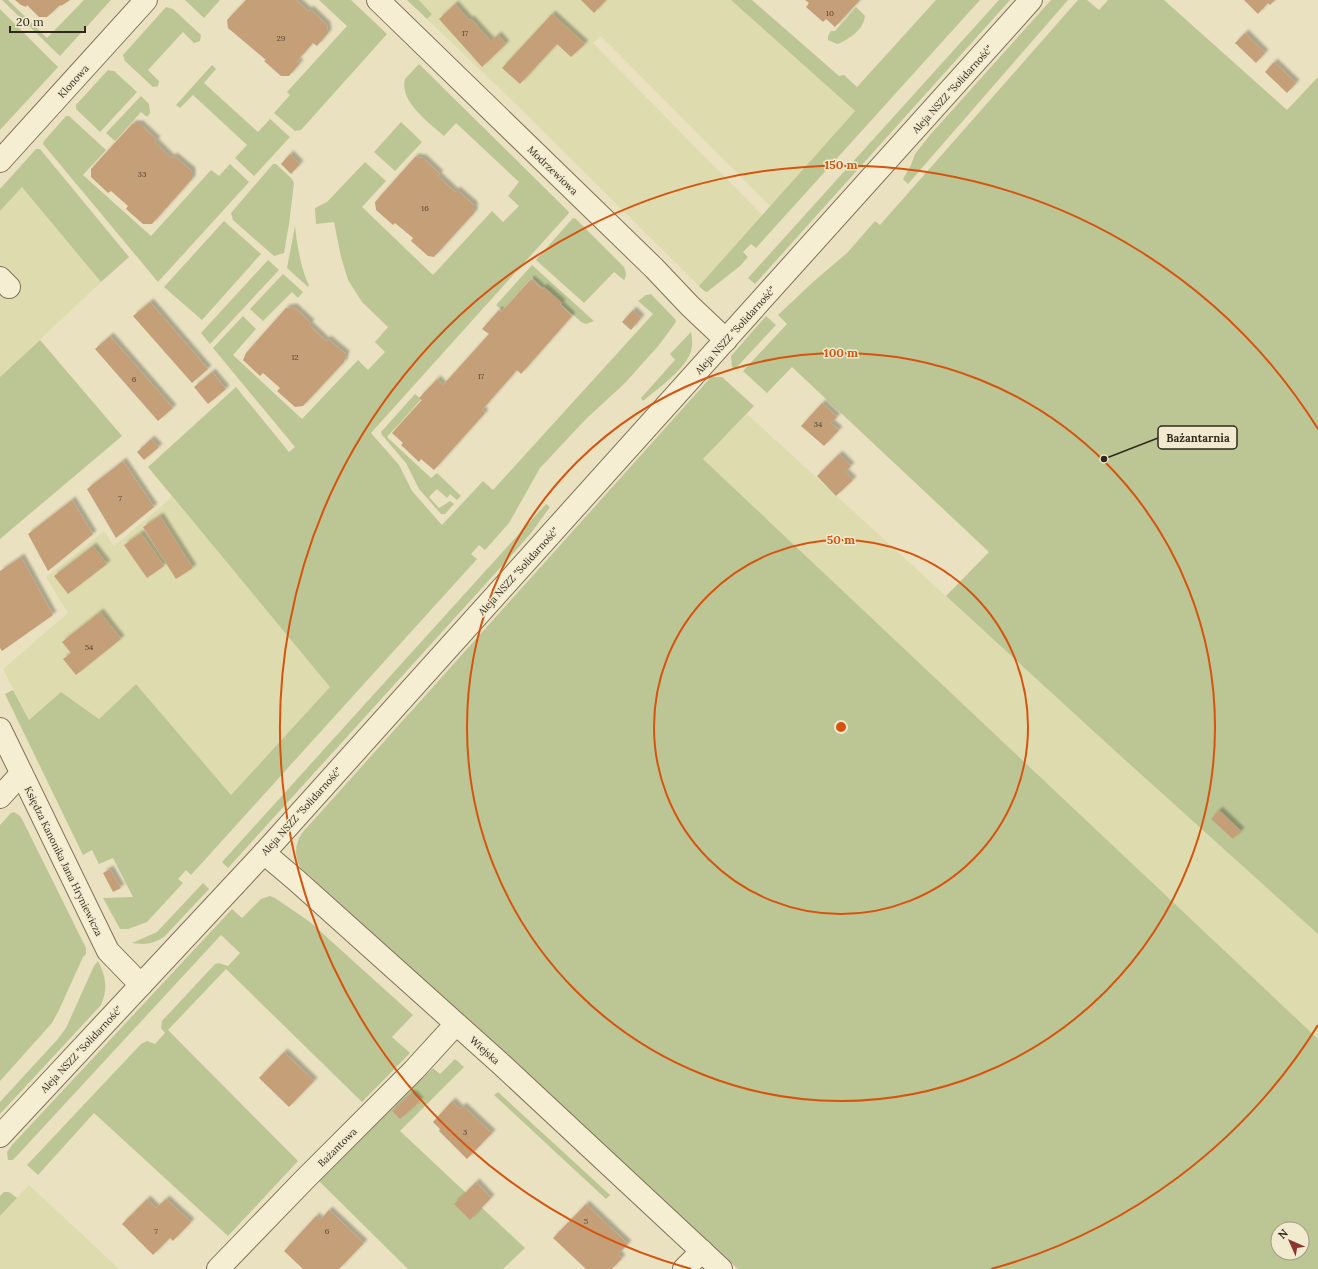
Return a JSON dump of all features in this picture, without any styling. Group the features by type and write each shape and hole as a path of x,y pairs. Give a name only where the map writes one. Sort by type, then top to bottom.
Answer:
{"street":[{"name":"Klonowa","path":"0,161 146,0"},
{"name":"Modrzewiowa","path":"378,0 726,340"},
{"name":"Aleja NSZZ \"Solidarność\"","path":"0,1136 264,853 1031,0"},
{"name":"Księdza Kanonika Jana Hryniewicza","path":"0,729 108,951 141,985"},
{"path":"0,797 21,774"},
{"name":"Wiejska","path":"264,853 456,1024 721,1269"},
{"name":"Bażantowa","path":"218,1269 414,1070 456,1024"},
{"path":"684,1269 702,1251"}],"shaded area":[{"path":"419,0 731,0 855,111 770,206 601,36 593,43 762,215 699,286 525,113 427,19 432,13"},
{"path":"22,186 101,282 0,377 0,211"},
{"path":"747,414 1114,750 1318,934 1318,1039 703,459"},
{"path":"172,497 331,686 231,795 136,684 99,719 61,692 29,720 3,669 68,613 46,577 104,531 114,546"},
{"path":"29,1185 119,1269 0,1269 0,1216"}],"green space":[{"path":"2,0 8,0 47,38 84,0 111,0 60,56"},
{"path":"185,0 220,0 204,18"},
{"path":"319,0 351,0 387,34 301,130 295,131 274,113 290,95 287,92 347,26"},
{"path":"407,0 419,0 432,14 427,19"},
{"path":"731,0 752,0 839,76 844,75 857,87 936,0 980,0 756,248 751,244 743,252 748,257 740,266 707,292 699,286 855,111"},
{"path":"999,0 1010,0 755,284 748,278"},
{"path":"1051,0 1068,0 908,184 903,179 915,154 930,135"},
{"path":"1078,0 1087,0 1099,10 1108,0 1164,0 1287,110 1318,77 1318,934 946,596 989,552 792,367 767,393 743,371 787,324 778,315 847,253 875,221 880,225"},
{"path":"166,7 173,9 201,35 200,41 194,43 183,32 148,70 159,81 158,86 153,87 125,61 123,55"},
{"path":"856,7 865,16 859,30 851,37 837,44 828,40 828,36 831,31 835,31"},
{"path":"0,9 58,67 0,130"},
{"path":"419,64 569,213 371,433 399,465 412,491 442,525 483,481 493,490 653,314 638,301 646,295 651,294 675,319 676,322 659,345 626,382 586,419 540,468 509,523 485,550 479,545 471,554 477,559 191,875 186,870 178,879 183,883 147,922 128,929 120,929 103,898 133,897 113,858 99,864 92,850 83,855 5,694 13,690 29,720 61,692 99,719 136,684 231,795 330,687 148,467 236,387 289,452 295,447 213,348 243,316 256,329 233,355 302,419 358,360 368,370 385,352 375,342 388,327 362,302 348,280 341,257 334,222 316,224 315,208 327,202 365,162 386,181 362,207 433,275 492,211 503,222 519,206 508,196 519,182 456,123 444,136 411,104 404,88 405,79"},
{"path":"212,65 216,69 204,83 258,132 270,119 290,137 254,176 235,158 247,145 193,95 180,108 176,105"},
{"path":"108,70 114,71 137,92 100,132 76,109 76,105"},
{"path":"141,96 149,104 150,113 147,117 141,112 115,141 106,133"},
{"path":"66,116 69,116 106,150 83,175 151,236 211,170 219,176 230,164 249,182 158,282 43,144"},
{"path":"401,122 422,142 395,171 374,152"},
{"path":"36,149 40,149 129,257 101,282 22,187 0,211 0,189"},
{"path":"273,164 276,164 292,179 294,183 284,253 274,256 233,220 231,213"},
{"path":"573,218 576,219 624,267 626,272 626,277 624,280 614,272 584,303 536,260"},
{"path":"224,221 261,254 202,320 164,287"},
{"path":"295,226 300,257 309,285 308,287 287,268"},
{"path":"268,260 279,270 210,344 201,333"},
{"path":"532,265 594,321 586,324 581,322 532,277 502,310 496,305"},
{"path":"283,274 303,292 298,298 292,292 263,321 250,309"},
{"path":"766,316 776,325 735,369 732,367 731,356"},
{"path":"691,332 692,348 688,358 677,372 643,401 641,398 675,360 670,354"},
{"path":"40,340 122,436 0,539 0,377"},
{"path":"711,377 722,377 754,406 703,459 1318,1039 1318,1269 738,1269 300,867 296,854 298,841 302,833"},
{"path":"415,394 421,399 387,437 431,478 437,473 461,496 457,500 450,494 447,498 437,489 429,497 439,508 450,501 454,504 445,514 441,514 419,489 406,463 381,432"},
{"path":"546,504 550,507 531,533 228,868 222,862"},
{"path":"14,812 22,819 86,948 86,954 83,957 52,1023 0,1081 0,825 11,813"},
{"path":"203,883 209,889 164,937 149,943 132,943 157,932"},
{"path":"270,896 310,922 413,1015 392,1037 410,1053 362,1102 226,969 168,1030 298,1161 228,1236 94,1113 38,1175 27,1165 141,1044 147,1041 155,1044 165,1033 161,1028 162,1021 215,964 219,963 228,966 240,953 221,935 13,1160 8,1160 7,1152 12,1145 232,909 242,918 261,899"},
{"path":"98,961 103,972 105,983 105,993 101,1005 0,1114 0,1102 57,1040 66,1028 94,966"},
{"path":"455,1059 464,1067 400,1131 525,1248 503,1269 408,1269 319,1181 433,1068 440,1074"},
{"path":"498,1092 610,1195 606,1199 494,1095"},
{"path":"4,1192 9,1192 17,1198 0,1216 0,1196"}],"building":[{"path":"15,0 70,0 61,6 60,5 47,17 39,17 27,5 26,7 21,5"},
{"path":"246,0 296,0 308,11 310,9 327,25 328,33 317,46 313,43 297,61 300,63 289,76 281,76 264,61 266,60 228,28 227,20"},
{"path":"581,0 606,0 594,13"},
{"path":"805,0 860,0 835,27 826,19 823,22 806,7 809,3"},
{"path":"1244,0 1275,0 1270,5 1268,3 1258,14"},
{"path":"455,4 491,41 498,35 506,44 482,67 439,19"},
{"path":"552,14 585,44 571,57 557,44 520,84 502,68"},
{"path":"1245,33 1265,53 1256,63 1235,43"},
{"path":"1274,62 1296,83 1287,93 1265,72"},
{"path":"132,124 140,124 157,140 155,142 171,158 174,156 192,171 192,179 152,224 143,224 126,209 128,206 111,191 108,193 91,177 91,169"},
{"path":"290,154 300,164 291,174 281,164"},
{"path":"415,157 423,158 440,174 438,176 455,192 457,190 474,205 474,213 434,257 428,256 411,241 413,238 395,223 393,225 376,210 375,202"},
{"path":"531,279 542,289 544,287 562,303 560,305 572,316 521,374 517,370 482,410 485,413 434,470 421,459 419,462 401,445 403,443 392,433 422,400 419,398 437,379 443,385 489,334 482,329 499,310 501,312"},
{"path":"150,302 208,369 192,383 133,316"},
{"path":"294,307 311,323 309,325 326,341 328,339 346,354 344,362 303,406 295,407 277,391 280,388 263,373 260,376 243,360 246,353 286,308"},
{"path":"633,310 641,318 631,330 622,322"},
{"path":"110,336 173,408 158,421 95,349"},
{"path":"212,372 226,389 208,404 194,387"},
{"path":"822,403 837,417 831,423 839,430 824,446 801,426"},
{"path":"151,439 159,447 144,460 137,452"},
{"path":"839,454 851,466 845,472 853,480 836,496 817,476"},
{"path":"123,461 154,507 116,538 87,489"},
{"path":"72,500 93,534 48,571 28,534"},
{"path":"160,516 193,568 176,579 143,527"},
{"path":"141,533 164,566 147,578 124,545"},
{"path":"93,546 107,564 68,594 54,576"},
{"path":"21,557 53,615 2,651 0,648 0,571"},
{"path":"100,612 121,639 76,675 63,659 71,653 62,642"},
{"path":"1219,810 1241,831 1233,839 1211,819"},
{"path":"110,869 121,888 113,892 103,873"},
{"path":"284,1052 314,1081 289,1107 259,1078"},
{"path":"412,1093 420,1101 400,1119 392,1111"},
{"path":"452,1101 460,1109 463,1106 492,1133 467,1159 439,1131 440,1129 433,1122"},
{"path":"476,1182 491,1198 470,1220 454,1204"},
{"path":"147,1199 156,1208 166,1199 191,1222 173,1241 170,1238 153,1255 122,1224"},
{"path":"586,1204 628,1244 618,1254 622,1258 612,1269 586,1269 553,1238"},
{"path":"329,1210 364,1243 339,1269 303,1269 284,1251 316,1216 320,1220"}],"place":[{"name":"Bażantarnia","path":"1104,459"}]}
